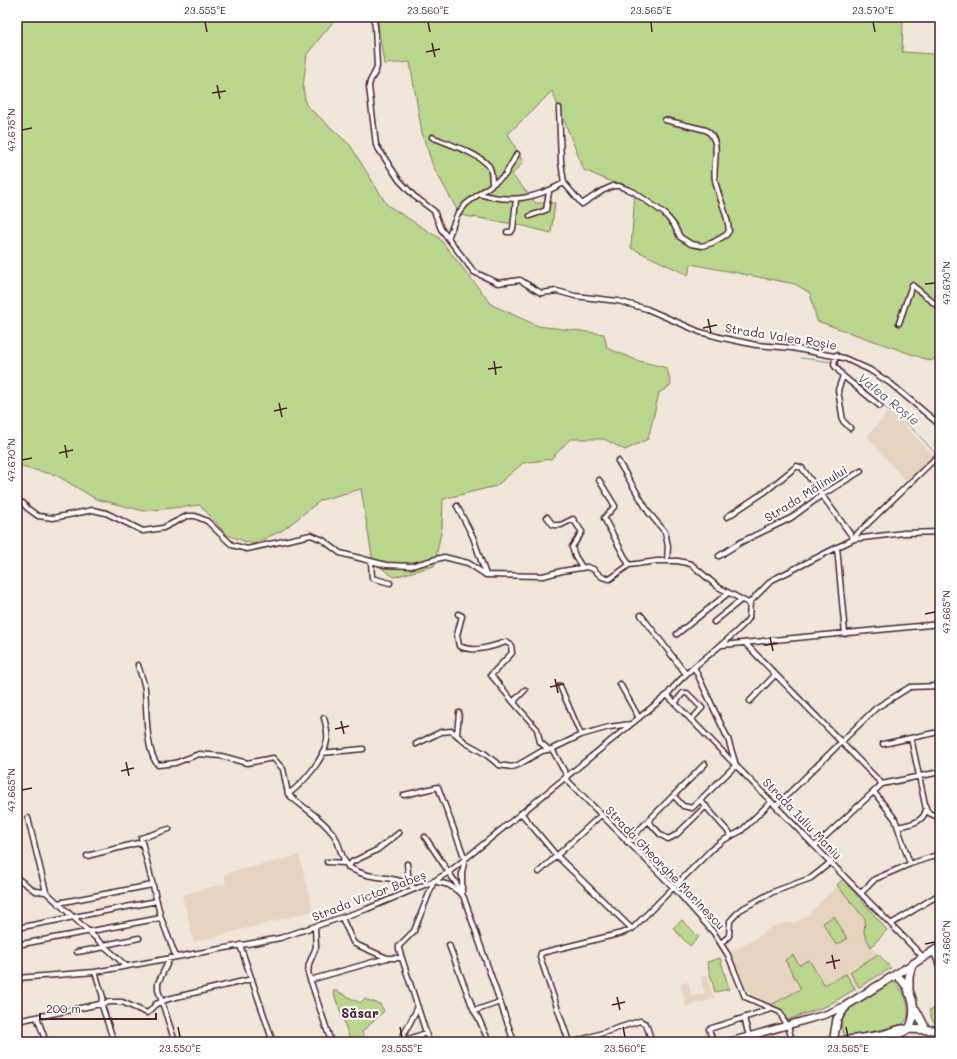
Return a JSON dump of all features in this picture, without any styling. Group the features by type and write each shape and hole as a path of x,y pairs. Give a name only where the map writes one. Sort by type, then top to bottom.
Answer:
{"main road":[{"path":"836,1040 837,1019 847,1005 940,947"},
{"path":"909,993 909,977 912,964"},
{"path":"896,975 901,979 909,993 926,1029"},
{"path":"836,1040 841,1017 864,995"},
{"path":"909,1029 914,1018 915,1007"},
{"path":"867,1042 882,1040 909,1029 940,1030"},
{"path":"836,1040 882,1040"}],"street":[{"name":"Strada Valea Roșie","path":"373,17 376,26 377,70 370,80 369,88 376,145 387,163 408,191 434,211 441,229 474,272 496,283 520,280 541,293 557,291 575,296 618,301 646,309 700,332 723,338 756,345 792,348 836,355 856,363 885,379 940,425"},
{"path":"560,108 561,162 564,183 582,204 613,186 625,188 664,213 685,242 702,246 720,240 729,230 728,221 714,178 716,156 714,141 706,130 665,120"},
{"path":"432,138 461,149 487,164 491,170 492,184"},
{"path":"448,238 456,215 466,204 510,168 517,154"},
{"path":"479,194 503,199 516,199 549,192 564,183"},
{"path":"530,216 546,210 549,192"},
{"path":"507,232 511,232 513,229 516,199"},
{"path":"899,323 912,285 940,308"},
{"path":"836,355 834,362 843,376 880,406"},
{"path":"843,376 838,390 843,421 850,428"},
{"path":"854,539 857,534 939,455"},
{"path":"618,461 649,513 666,535 668,551 667,560"},
{"path":"726,516 766,491 792,468 798,466 802,468 854,539"},
{"name":"Strada Mălinului","path":"719,556 741,542 791,518 822,495 861,471"},
{"path":"599,480 615,506 604,518 630,565"},
{"path":"23,503 38,516 53,518 93,510 106,512 143,531 163,528 187,516 195,516 207,520 226,541 238,548 256,548 311,535 323,540 340,553 371,561 405,567 448,558 468,564 486,575 543,576 582,567 590,567 602,576 610,579 630,565 667,560 691,564 727,594 750,604 758,592 772,580 854,539 904,533 940,532"},
{"path":"457,506 473,537 486,575"},
{"path":"547,517 553,525 561,525 573,520 582,532 572,547 582,567"},
{"path":"837,547 845,634"},
{"path":"371,561 372,578 390,583"},
{"path":"677,634 727,594"},
{"path":"714,622 741,600"},
{"name":"Strada Victor Babeș","path":"19,978 95,972 280,938 315,928 434,881 449,872 667,695 686,674 722,645 749,618 750,604"},
{"name":"Strada Gheorghe Marinescu","path":"458,614 462,616 457,636 459,646 466,649 488,648 506,642 511,645 512,653 491,675 537,729 540,742 550,749 566,777 627,842 674,888 721,943 745,997 771,1008 782,1015 787,1025 792,1042"},
{"path":"641,615 686,674"},
{"path":"722,645 940,624"},
{"path":"745,643 882,784"},
{"path":"138,666 145,691 148,733 152,752 158,765 175,763 199,754 221,756 247,763 273,758 284,770 288,794 313,812 330,830 341,847 345,863 348,867 364,875 408,883 415,889"},
{"path":"674,796 686,808 692,808 736,765 728,738 694,667"},
{"path":"750,701 775,675"},
{"path":"620,684 639,718"},
{"path":"560,686 581,736"},
{"path":"776,806 876,708 910,687 940,686"},
{"path":"515,704 515,700 525,690"},
{"path":"675,703 683,693 690,695 702,708 691,720"},
{"name":"Strada Iuliu Maniu","path":"667,695 923,957"},
{"path":"457,734 459,713"},
{"path":"288,794 302,784 322,753 327,742 324,718"},
{"path":"416,744 441,732 452,731 466,743 505,767 518,765 538,753 581,736 609,727 632,724"},
{"path":"883,744 934,733"},
{"path":"898,827 919,820 925,814 926,809 911,738"},
{"path":"322,753 363,749"},
{"path":"627,842 705,764"},
{"path":"815,846 882,784 940,772"},
{"path":"404,795 438,787 465,859 462,872 462,894"},
{"path":"874,792 892,813 910,864"},
{"path":"700,800 732,836"},
{"path":"569,1042 540,957 541,953 551,949 622,933 632,929 708,853 722,841 741,831 771,802"},
{"path":"648,821 661,835 668,839 676,835 706,806"},
{"path":"926,809 929,813 940,818"},
{"path":"521,814 556,855 632,929"},
{"path":"539,872 601,815"},
{"path":"28,818 46,892"},
{"path":"87,856 141,840 169,829"},
{"path":"348,867 352,862 377,850 399,833"},
{"path":"425,837 462,894 514,1042"},
{"path":"141,840 161,918 176,957"},
{"path":"861,893 875,879 910,864 940,854"},
{"path":"327,862 345,863"},
{"path":"721,943 729,936 730,921 740,910 773,892 811,878 831,862"},
{"path":"407,864 408,883"},
{"path":"17,878 35,890 46,892 126,966"},
{"path":"429,1042 399,946 414,931 434,881 449,885 462,894"},
{"path":"58,902 152,885"},
{"path":"891,924 940,894"},
{"path":"17,928 156,901"},
{"path":"17,942 22,944 161,918"},
{"path":"342,918 353,942 387,958"},
{"path":"315,928 316,946 308,967 310,980 331,1042"},
{"path":"77,952 139,938"},
{"path":"449,945 474,1011 489,1042"},
{"path":"240,946 273,1042"},
{"path":"933,951 940,967"},
{"path":"170,958 158,986 161,1002 175,1042"},
{"path":"310,980 387,958 402,958"},
{"path":"95,972 103,997 101,1003 114,1042"},
{"path":"17,986 19,978"},
{"path":"17,1021 101,1003 122,1002 147,1013 161,1002 252,979"},
{"path":"474,1011 500,1002"},
{"path":"729,1042 826,1014 847,1005"},
{"path":"400,1042 418,1007"},
{"path":"712,1042 709,1029 771,1008"},
{"path":"826,1014 833,1015 837,1019"},
{"path":"37,1017 46,1042"},
{"path":"744,1018 749,1036"},
{"path":"574,1042 640,1021 646,1024 652,1042"},
{"path":"400,1042 426,1033"}],"shaded area":[{"path":"888,412 898,418 936,458 909,485 867,436"},
{"path":"299,855 313,911 194,942 182,895 226,883 224,874"},
{"path":"843,879 887,930 871,947 891,968 827,1006 787,1020 781,1011 752,999 729,953 752,941 771,927 784,923 796,922 807,916"},
{"path":"707,975 714,999 686,1007 680,984 688,982 692,996 705,993 700,977"}],"green space":[{"path":"17,17 337,17 307,54 303,87 306,105 350,145 387,205 439,238 492,305 538,326 604,334 607,348 639,361 667,368 671,385 659,393 648,439 625,450 604,439 570,439 551,459 523,463 496,486 443,499 442,528 434,566 394,577 373,562 361,489 321,500 283,530 253,544 227,535 200,505 144,511 96,499 56,475 17,466"},
{"path":"377,17 908,17 903,22 902,52 934,54 940,72 940,355 931,361 817,321 810,293 795,284 691,264 688,275 631,248 635,192 584,170 552,91 508,134 523,162 512,175 536,203 555,203 551,233 520,225 460,215 433,166 422,133 410,62 384,64"},
{"path":"843,879 887,930 871,947 864,933 865,919 837,885"},
{"path":"834,916 847,939 836,945 823,923"},
{"path":"682,920 699,937 690,946 673,928"},
{"path":"878,954 891,968 859,987 850,972"},
{"path":"793,955 799,965 809,960 824,985 846,974 855,989 827,1006 787,1020 781,1011 769,1006 801,989 785,960"},
{"path":"720,958 729,989 715,992 707,962"},
{"path":"893,982 897,985 906,998 908,1014 907,1019 903,1024 847,1038 842,1030 842,1022 843,1018 852,1007"},
{"path":"333,991 337,991 360,1003 364,999 380,1004 384,1011 362,1032 364,1036 351,1042"},
{"path":"940,1008 940,1024 933,1022 929,1010"}],"waterway":[{"name":"Valea Roșie","path":"801,358 832,362"},
{"name":"Valea Roșie","path":"835,362 842,369 845,375"},
{"name":"Valea Roșie","path":"882,405 910,426 937,455"}],"district":[{"name":"Săsar","path":"360,1013"}]}
